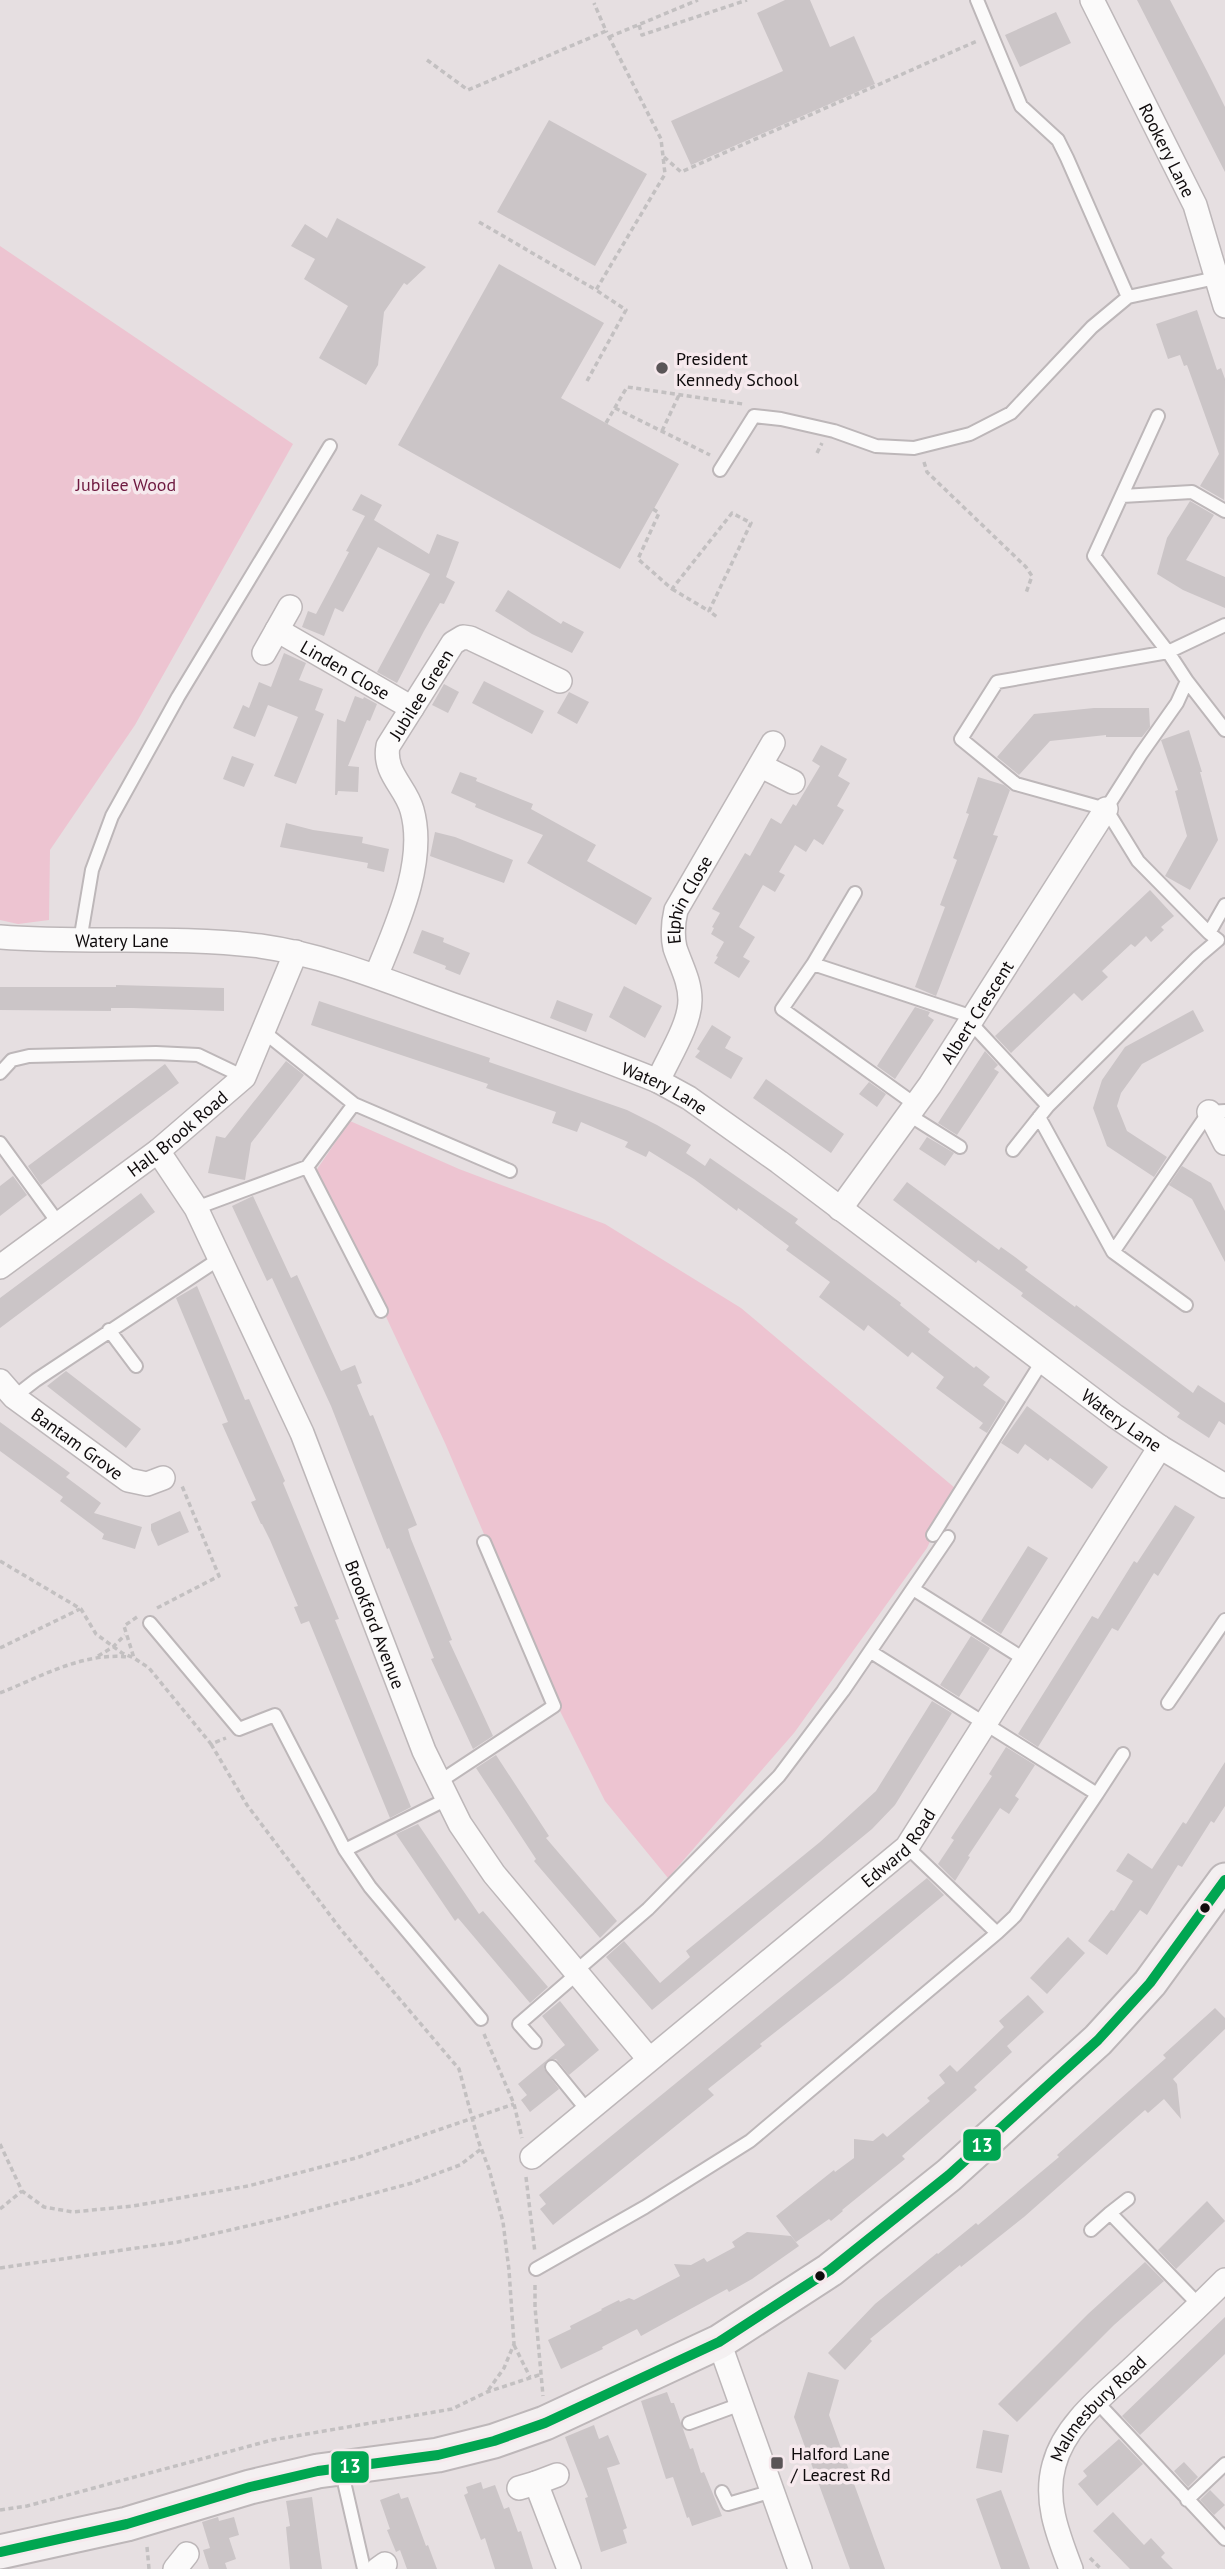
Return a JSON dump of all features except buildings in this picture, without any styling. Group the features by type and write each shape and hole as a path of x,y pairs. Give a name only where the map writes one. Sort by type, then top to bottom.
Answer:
{"street":[{"name":"Rookery Lane","path":"1092,0 1195,205 1222,293"},
{"path":"264,653 290,607"},
{"name":"Linden Close","path":"277,630 412,708"},
{"name":"Jubilee Green","path":"376,976 404,907 415,838 412,807 393,777 387,755 388,746 453,643 463,637 560,681"},
{"name":"Elphin Close","path":"657,1081 687,1017 690,1002 689,985 672,929 676,910 773,743"},
{"path":"761,766 793,782"},
{"name":"Albert Crescent","path":"840,1209 913,1110 1106,810"},
{"name":"Watery Lane","path":"0,937 233,944 296,952 376,976 657,1081 689,1098 779,1162 1115,1416 1160,1447 1223,1480"},
{"name":"Hall Brook Road","path":"0,1267 158,1151 244,1077 296,952"},
{"path":"1217,1111 1225,1143"},
{"name":"Brookford Avenue","path":"158,1151 196,1208 302,1433 424,1751 460,1824 494,1874 649,2059"},
{"name":"Bantam Grove","path":"6,1393 128,1480 147,1484 163,1478"},
{"name":"Edward Road","path":"527,2161 907,1847 1160,1447"},
{"path":"0,2552 127,2524 250,2487 318,2471 438,2455 494,2441 545,2423 719,2342 841,2262 949,2175 1088,2049 1150,1983 1225,1880"},
{"name":"Malmesbury Road","path":"1071,2569 1052,2515 1054,2465 1062,2445 1084,2415 1225,2280"},
{"path":"719,2342 800,2569"},
{"path":"537,2482 569,2569"}],"lane":[{"path":"977,0 1021,106 1058,140 1128,298"},
{"path":"722,466 754,416 834,431 876,446 919,447 970,434 1011,413 1092,327 1128,298 1222,293"},
{"path":"1158,416 1094,556 1168,652 1224,732"},
{"path":"80,941 92,870 112,816 178,697 330,446"},
{"path":"1122,496 1192,492 1225,511"},
{"path":"1013,1150 1048,1106 1218,940 1138,861 1106,810 1016,784 961,739 997,682 1168,652 1225,625"},
{"path":"1106,810 1140,754 1177,703 1186,681"},
{"path":"855,893 813,964 782,1009 960,1147"},
{"path":"1209,933 1225,905"},
{"path":"813,964 972,1020 1048,1106"},
{"path":"264,1032 354,1104 509,1171"},
{"path":"0,1073 12,1060 29,1056 156,1053 198,1055 244,1077"},
{"path":"196,1208 307,1167 354,1104"},
{"path":"1113,1252 1217,1111"},
{"path":"1039,1117 1113,1252 1186,1305"},
{"path":"0,1143 59,1224"},
{"path":"307,1167 381,1311"},
{"path":"6,1393 36,1380 219,1259"},
{"path":"109,1330 136,1366"},
{"path":"933,1535 1043,1360"},
{"path":"535,2042 519,2024 648,1909 779,1776 871,1652 948,1537"},
{"path":"345,1850 443,1791 554,1706 484,1542"},
{"path":"913,1589 1024,1660"},
{"path":"1168,1703 1225,1620"},
{"path":"150,1623 239,1729 275,1715 345,1850 370,1887 480,2023"},
{"path":"871,1652 1097,1794"},
{"path":"536,2269 645,2207 750,2141 997,1933 1016,1916 1123,1754"},
{"path":"907,1847 997,1933"},
{"path":"552,2067 587,2110"},
{"path":"1091,2230 1128,2199"},
{"path":"1110,2213 1199,2305"},
{"path":"1097,2402 1225,2539"},
{"path":"689,2423 741,2404"},
{"path":"1187,2500 1225,2464"},
{"path":"345,2486 376,2567"},
{"path":"722,2492 728,2504 773,2491"}],"path":[{"path":"609,37 698,0"},
{"path":"639,25 642,35 747,0"},
{"path":"594,3 661,139 665,174 596,290"},
{"path":"426,60 468,90 606,30"},
{"path":"663,156 681,172 991,34"},
{"path":"480,222 626,310 587,381"},
{"path":"606,423 627,387 746,405 754,416"},
{"path":"662,431 679,395"},
{"path":"615,408 662,431 722,466"},
{"path":"919,447 926,472 1026,567 1032,576 1026,593"},
{"path":"653,509 659,513 638,559 672,589 717,617"},
{"path":"672,589 732,513 751,523 709,611"},
{"path":"133,1619 219,1576 178,1475 163,1478"},
{"path":"0,1561 81,1609 96,1634 134,1658 96,1657"},
{"path":"0,1648 81,1609"},
{"path":"0,1693 96,1657 113,1647 125,1633"},
{"path":"211,1744 247,1805 342,1931 459,2069 503,2222 514,2344 530,2377"},
{"path":"480,2023 514,2104 527,2161 545,2423"},
{"path":"0,2144 22,2191 44,2207 73,2212 133,2206 248,2186 356,2158 514,2104"},
{"path":"0,2268 178,2242 282,2218 412,2183 460,2165 481,2149"},
{"path":"0,2208 22,2191"},
{"path":"487,2392 504,2368 514,2344"},
{"path":"0,2510 27,2506 272,2440 452,2409 487,2392 542,2374"}],"green space":[{"name":"Jubilee Wood","path":"0,246 293,444 135,725 50,850 49,920 18,924 0,920"},
{"path":"350,1121 459,1169 605,1224 741,1308 955,1488 927,1548 794,1733 668,1878 605,1801 558,1707 445,1443 374,1291 311,1178"}],"transit line":[{"name":"13","path":"0,2552 127,2524 250,2487 318,2471 438,2455 494,2441 545,2423 719,2342 830,2270 949,2175 1098,2040 1150,1983 1225,1880"}],"place":[{"name":"President Kennedy School","path":"662,368"},
{"name":"Halford Lane / Leacrest Rd","path":"777,2463"}]}
